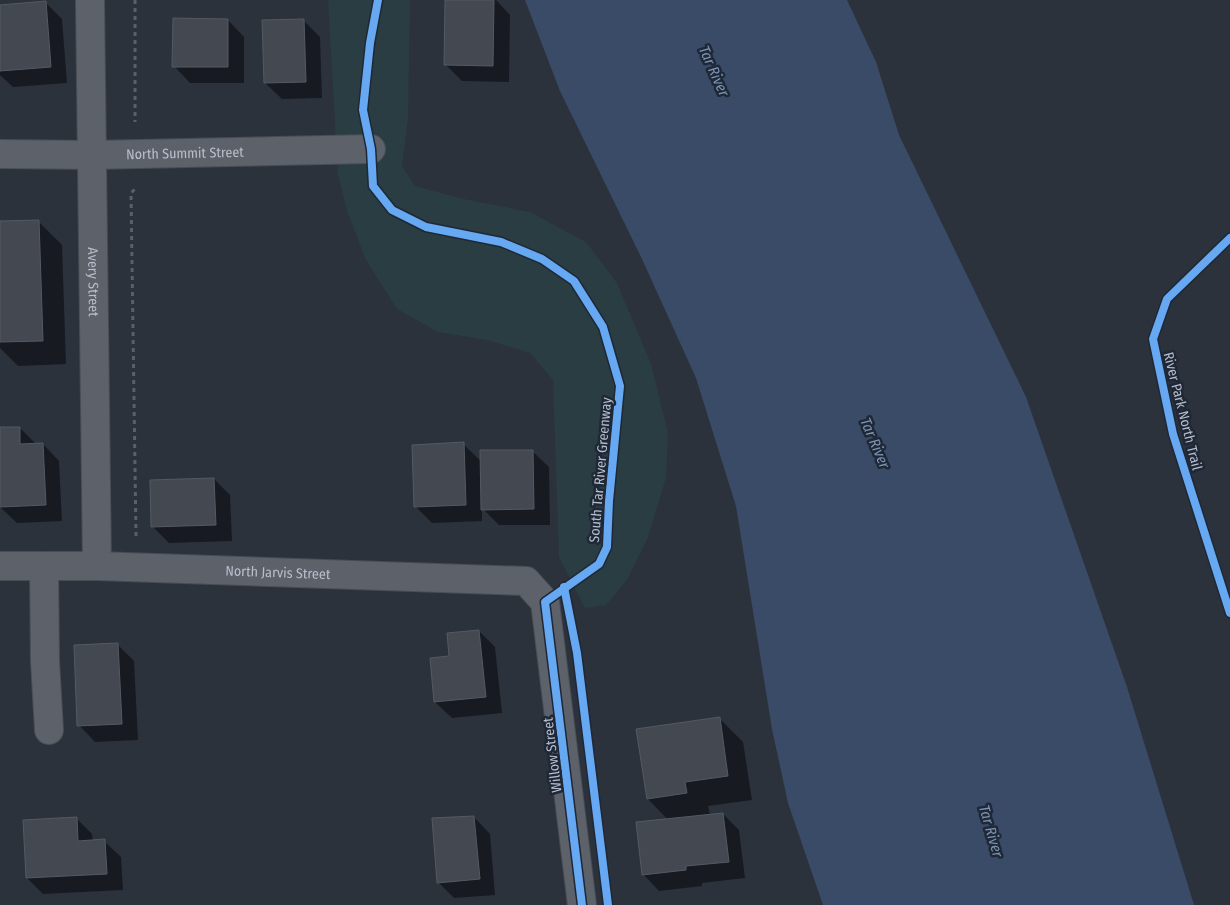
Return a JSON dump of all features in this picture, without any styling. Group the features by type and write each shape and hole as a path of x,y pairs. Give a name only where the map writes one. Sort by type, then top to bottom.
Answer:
{"street":[{"name":"Avery Street","path":"90,0 97,566"},
{"name":"North Summit Street","path":"0,154 136,154 371,149"},
{"name":"North Jarvis Street","path":"0,566 136,567 526,581 545,602"},
{"path":"44,566 44,661 49,730"},
{"name":"Willow Street","path":"545,602 582,905"}],"path":[{"path":"135,0 136,154 139,185 131,193 136,567"}],"green space":[{"path":"328,0 410,0 408,119 402,166 415,186 459,198 530,212 586,242 617,283 651,364 668,433 666,478 648,537 627,580 606,605 585,608 559,557 553,380 530,353 487,340 438,332 397,309 366,260 347,211 338,174"}],"water":[{"name":"Tar River","path":"525,0 847,0 876,62 899,135 1026,397 1127,687 1194,905 823,905 788,803 772,729 736,506 696,378 642,259 560,91"}],"building":[{"path":"445,0 494,0 493,66 444,65"},
{"path":"46,1 51,67 0,71 0,5"},
{"path":"173,18 228,19 228,67 172,67"},
{"path":"304,19 306,82 264,83 262,20"},
{"path":"39,220 43,341 0,342 0,221"},
{"path":"0,427 20,427 20,444 43,443 46,505 0,507"},
{"path":"464,442 466,505 414,507 412,445"},
{"path":"480,450 533,450 534,509 481,510"},
{"path":"214,478 216,525 151,527 150,480"},
{"path":"479,630 486,697 434,702 430,658 449,656 447,633"},
{"path":"118,643 122,724 77,726 74,645"},
{"path":"720,717 728,776 685,782 687,793 647,799 636,729"},
{"path":"723,813 729,862 686,866 686,870 642,875 636,822"},
{"path":"474,816 480,879 437,883 432,818"},
{"path":"77,817 78,841 105,839 107,874 26,878 23,820"}],"cycle path":[{"name":"South Tar River Greenway","path":"378,0 370,43 363,110 371,149 373,186 392,210 426,227 501,242 542,259 574,281 603,327 620,386 609,501 607,547 599,564 545,602 582,905"},
{"name":"River Park North Trail","path":"1230,238 1167,299 1153,339 1173,434 1230,613"},
{"path":"564,587 577,653 608,905"}]}
